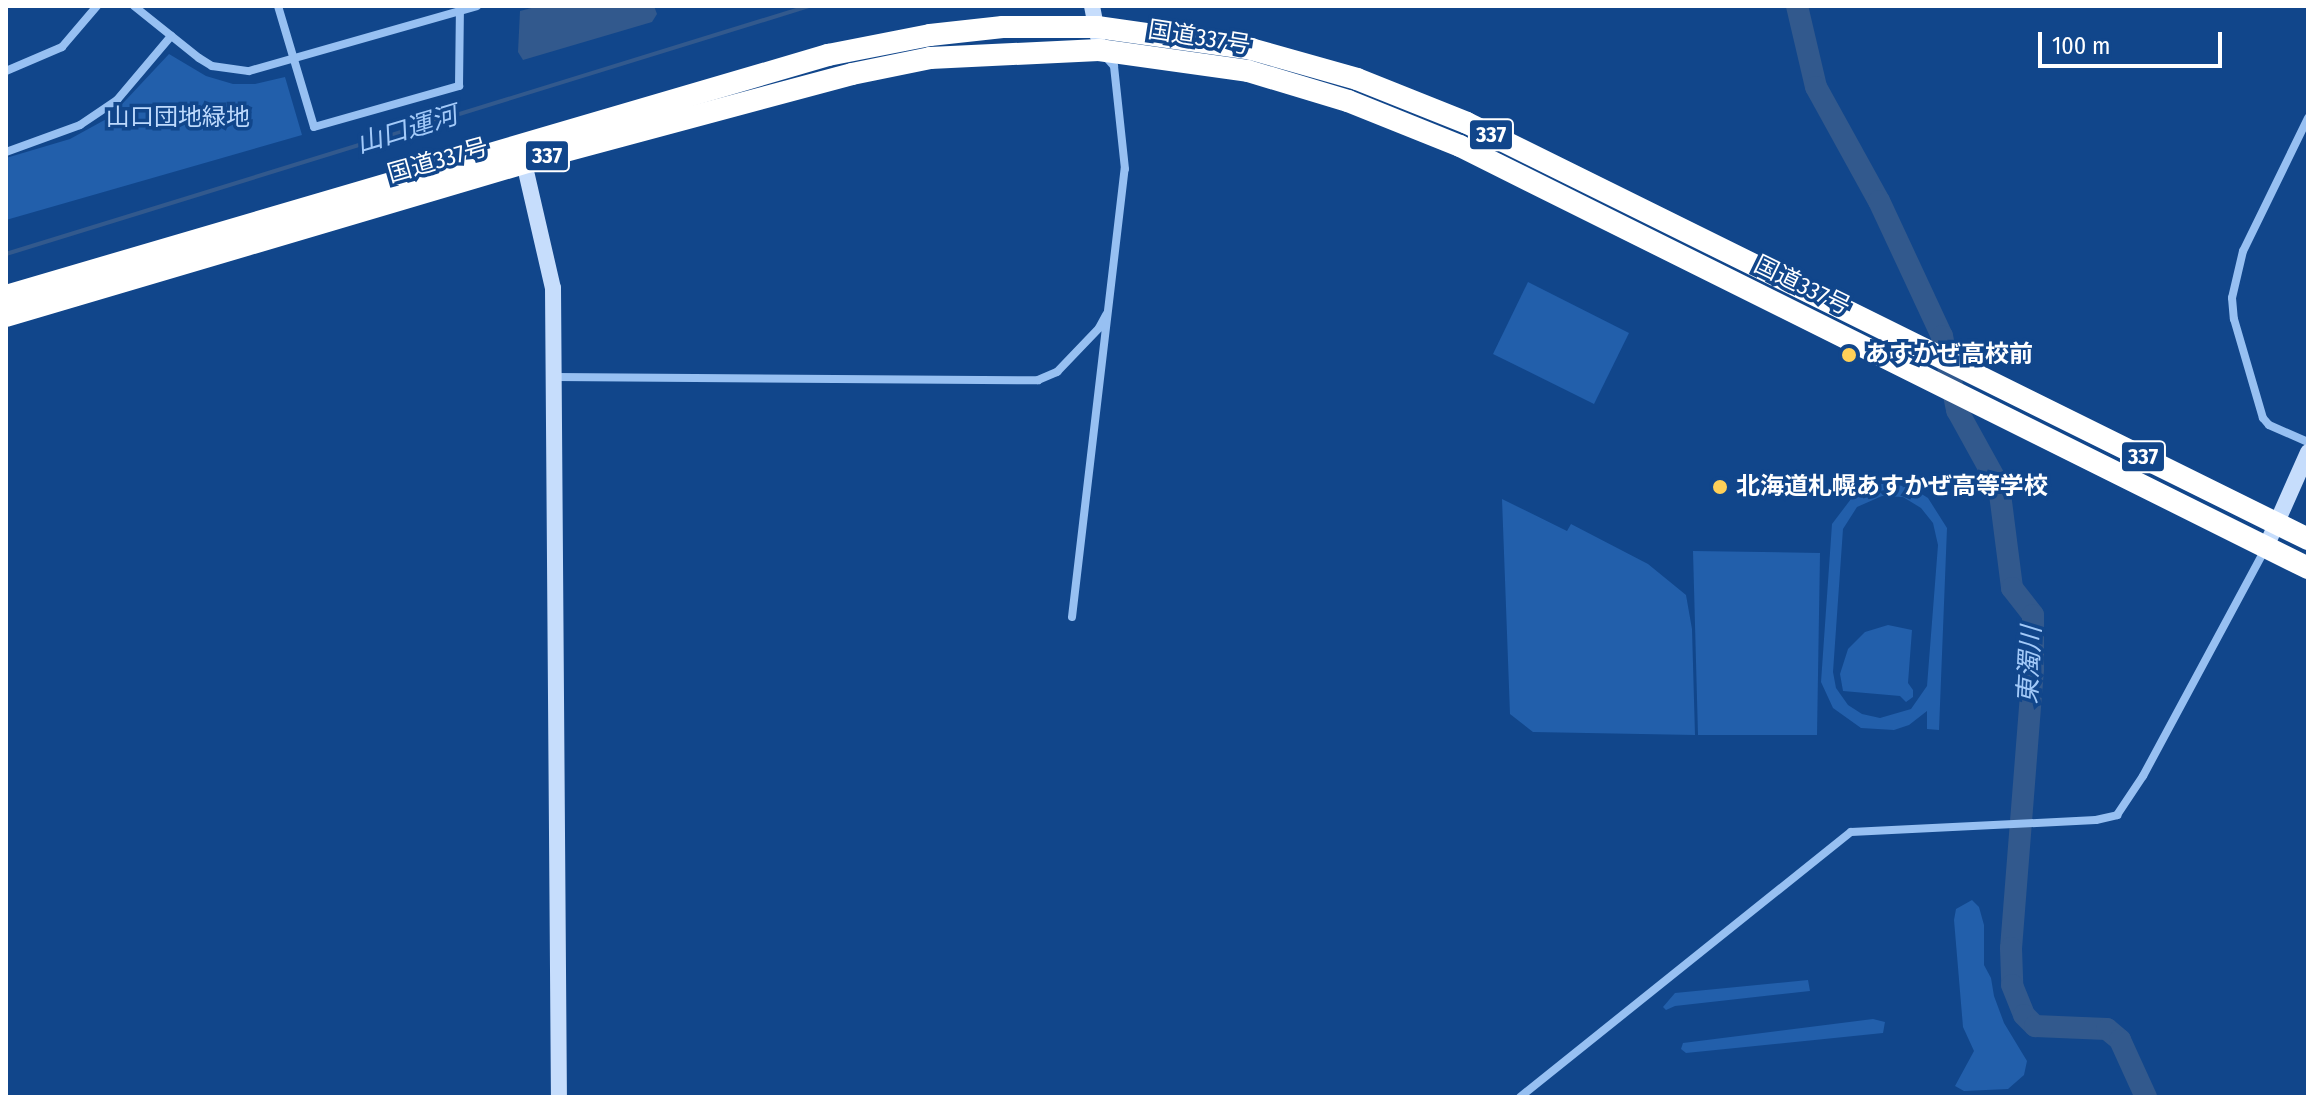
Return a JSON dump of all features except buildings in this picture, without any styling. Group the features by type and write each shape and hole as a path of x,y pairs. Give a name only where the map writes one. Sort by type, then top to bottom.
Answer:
{"highway":[{"name":"国道337号","path":"6,316 828,55 930,35 1095,16 1251,49 1357,79 1467,123 2308,539"},
{"name":"国道337号","path":"6,296 522,154 852,74 930,58 1003,52 1099,50 1248,71 1348,101 1460,146 2308,568"}],"street":[{"path":"6,71 62,47 97,6"},
{"path":"134,6 212,66 249,71 477,6"},
{"path":"278,6 314,127 459,86 460,9"},
{"path":"1072,617 1125,169 1114,66 1099,50 1095,16"},
{"path":"6,152 80,125 117,100 171,36"},
{"path":"2308,118 2243,251 2232,298 2234,319 2263,418 2269,425 2308,442"},
{"path":"522,154 553,288 559,1097"},
{"path":"555,377 1038,380 1057,372 1099,328 1106,315"},
{"path":"1520,1097 1845,835 1858,830 2096,820 2117,815 2143,776 2266,547 2308,452"}],"green space":[{"name":"山口団地緑地","path":"169,54 206,76 233,84 255,84 285,77 302,135 6,220 6,158 70,139 110,117"},
{"path":"1528,282 1629,333 1594,404 1493,354"},
{"path":"1888,483 1912,488 1928,498 1947,528 1939,730 1927,729 1927,711 1909,725 1894,730 1861,728 1833,708 1821,682 1832,524 1854,495 1870,486","holes":["1882,496 1903,497 1921,508 1933,523 1938,545 1927,686 1911,709 1880,718 1862,714 1848,705 1836,688 1833,672 1843,529 1857,507"]},
{"path":"1502,499 1567,531 1571,524 1648,564 1686,595 1692,629 1695,735 1533,732 1510,714"},
{"path":"1693,551 1820,553 1817,735 1698,735"},
{"path":"1888,625 1912,630 1908,683 1913,697 1906,702 1900,696 1843,691 1840,674 1848,649 1865,632"},
{"path":"1972,900 1979,907 1984,925 1984,965 1991,978 1994,996 2004,1023 2027,1061 2024,1075 2008,1089 1964,1091 1955,1086 1974,1051 1963,1027 1954,920 1956,909"},
{"path":"1808,980 1810,991 1675,1006 1666,1010 1663,1007 1675,993"},
{"path":"1873,1019 1885,1022 1883,1033 1686,1053 1681,1049 1683,1043"}],"shaded area":[{"path":"539,6 654,6 657,14 652,22 523,60 518,52 520,11"}],"waterway":[{"name":"山口運河","path":"6,254 809,6"},
{"name":"東濁川","path":"1797,6 1816,87 1879,201 1942,336 1957,410 1999,486 2012,588 2033,615 2033,669 2011,948 2012,985 2024,1015 2035,1026 2107,1029 2120,1040 2146,1097"}],"place":[{"name":"あすかぜ高校前","path":"1849,355"},
{"name":"北海道札幌あすかぜ高等学校","path":"1720,487"}]}
